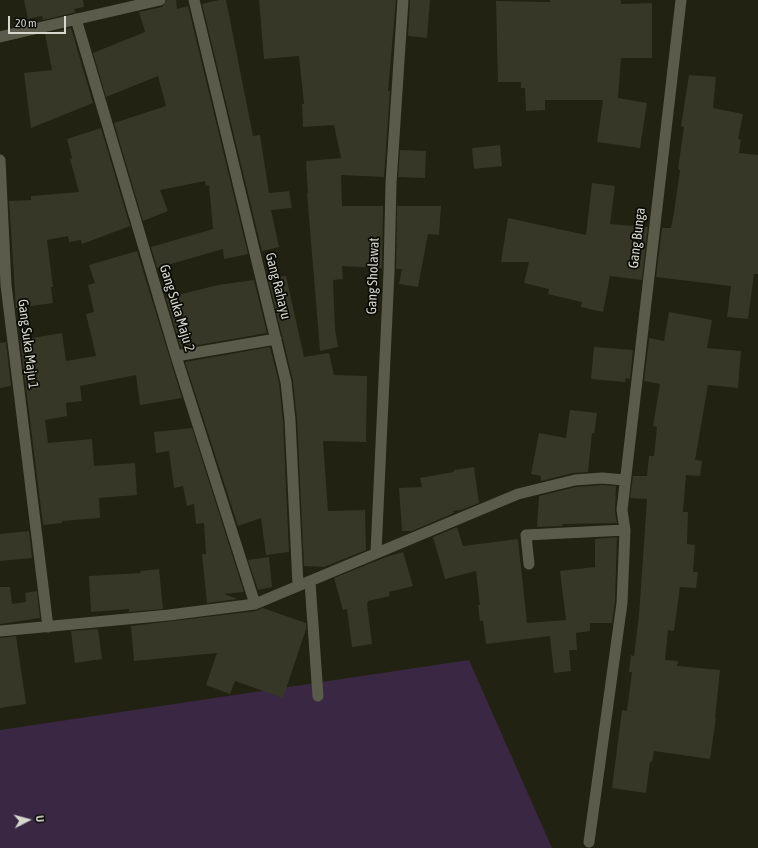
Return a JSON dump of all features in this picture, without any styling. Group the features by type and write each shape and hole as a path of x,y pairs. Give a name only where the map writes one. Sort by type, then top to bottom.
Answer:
{"street":[{"path":"0,37 76,18 160,0"},
{"name":"Gang Rahayu","path":"194,0 286,382 290,420 298,585"},
{"name":"Gang Sholawat","path":"376,552 389,272 391,183 403,0"},
{"name":"Gang Bunga","path":"589,842 622,603 625,530 622,510 681,0"},
{"name":"Gang Suka Maju 2","path":"76,18 176,356 255,604"},
{"name":"Gang Suka Maju 1","path":"0,160 6,286 48,627"},
{"path":"176,356 276,339"},
{"path":"0,631 169,615 255,604 298,585 310,582 376,552 518,494 575,480 602,478 625,480"},
{"path":"528,564 526,535 625,530"},
{"path":"310,582 318,696"}],"shaded area":[{"path":"469,660 552,848 0,848 0,730"}],"building":[{"path":"24,0 83,0 84,7 74,9 75,12 73,13 43,20 42,16 28,19"},
{"path":"167,0 176,0 177,9 188,6 248,254 224,259 223,249 157,268 151,247 213,229 209,185 206,186 205,181 160,190 168,211 143,221 114,123 166,106 158,76 106,97 93,53 145,32 139,12 162,7"},
{"path":"226,0 253,136 260,135 269,193 289,191 292,208 271,210 279,247 262,251 202,4"},
{"path":"259,0 396,0 388,91 390,91 384,177 341,175 342,206 383,206 382,268 342,266 343,279 333,280 335,329 338,347 320,351 307,193 306,161 341,158 334,125 303,127 302,104 304,104 299,56 264,59"},
{"path":"410,0 430,0 427,38 408,36"},
{"path":"550,0 621,0 621,4 652,3 652,58 621,58 618,98 647,103 640,148 597,142 603,100 545,100 545,110 526,111 525,88 521,88 521,82 498,82 496,1 550,2"},
{"path":"71,28 93,103 31,128 24,73 52,70 45,34"},
{"path":"689,75 716,77 713,108 743,114 738,139 741,140 739,153 758,155 758,274 754,274 748,319 727,317 731,286 656,277 662,228 671,228 674,213 684,127 681,126"},
{"path":"101,128 130,226 82,244 81,240 69,242 68,236 47,240 53,287 51,287 53,303 16,308 9,201 31,200 31,196 79,192 70,159 72,158 67,139"},
{"path":"500,145 502,166 474,169 472,148"},
{"path":"400,150 426,151 425,178 398,177"},
{"path":"592,183 615,186 610,224 648,227 642,280 610,276 603,312 581,307 582,302 548,294 549,289 524,283 529,262 501,262 508,218 586,235"},
{"path":"397,206 441,206 439,235 428,234 418,287 399,284 402,269 396,269"},
{"path":"137,251 182,398 140,405 136,375 80,386 82,401 66,403 67,416 45,420 48,443 92,439 94,466 135,463 137,495 99,498 100,518 62,521 62,523 43,525 20,340 62,333 66,361 96,356 86,314 94,312 88,285 95,283 89,265"},
{"path":"286,276 304,357 329,353 334,375 367,376 366,442 323,441 328,511 365,510 366,550 324,567 304,566 297,420 293,381 268,278"},
{"path":"254,280 267,333 181,348 166,298 218,285"},
{"path":"669,312 712,320 707,348 741,351 738,388 708,385 695,460 702,461 700,476 686,475 683,512 688,512 687,544 695,545 693,572 698,572 696,588 680,587 674,631 668,630 665,660 678,661 677,666 720,670 716,718 710,759 654,751 652,762 650,762 646,793 612,788 622,710 627,711 632,672 629,672 631,655 634,656 639,615 647,499 630,498 633,476 647,476 649,456 654,456 657,427 653,426 660,384 644,381 649,338 664,341"},
{"path":"6,342 11,386 0,388 0,343"},
{"path":"270,347 279,383 283,421 289,552 266,555 261,518 238,526 185,362"},
{"path":"594,347 633,350 630,379 626,378 625,382 591,379"},
{"path":"570,410 597,413 594,434 592,433 588,472 573,473 541,481 541,476 531,474 539,433 566,438"},
{"path":"192,428 244,592 224,594 238,599 207,603 202,554 206,554 204,523 196,524 194,504 187,506 183,486 174,488 169,451 156,453 154,432"},
{"path":"474,467 479,503 461,510 453,511 454,513 412,531 402,531 399,488 422,487 420,478"},
{"path":"602,485 616,486 615,511 617,523 563,524 562,526 537,527 539,496 576,487"},
{"path":"457,527 463,546 518,539 527,623 566,620 560,571 595,567 595,539 617,537 615,602 612,623 590,623 590,631 576,633 577,650 569,650 571,671 554,673 550,636 486,644 483,621 480,621 478,605 480,605 476,571 445,579 433,537"},
{"path":"29,531 32,558 0,561 0,534"},
{"path":"403,552 413,586 389,592 390,596 368,601 367,604 372,644 352,647 347,609 343,610 334,578 386,557"},
{"path":"269,557 272,587 258,590 248,560"},
{"path":"159,569 163,609 129,612 129,609 91,612 89,576 141,573 140,571"},
{"path":"0,587 10,587 12,604 26,602 25,593 37,591 40,618 0,624"},
{"path":"263,608 306,623 306,629 283,698 235,681 230,694 206,685 217,653 134,661 131,626 256,611"},
{"path":"98,629 102,659 75,663 71,631"},
{"path":"16,636 26,704 0,708 0,638"}]}
